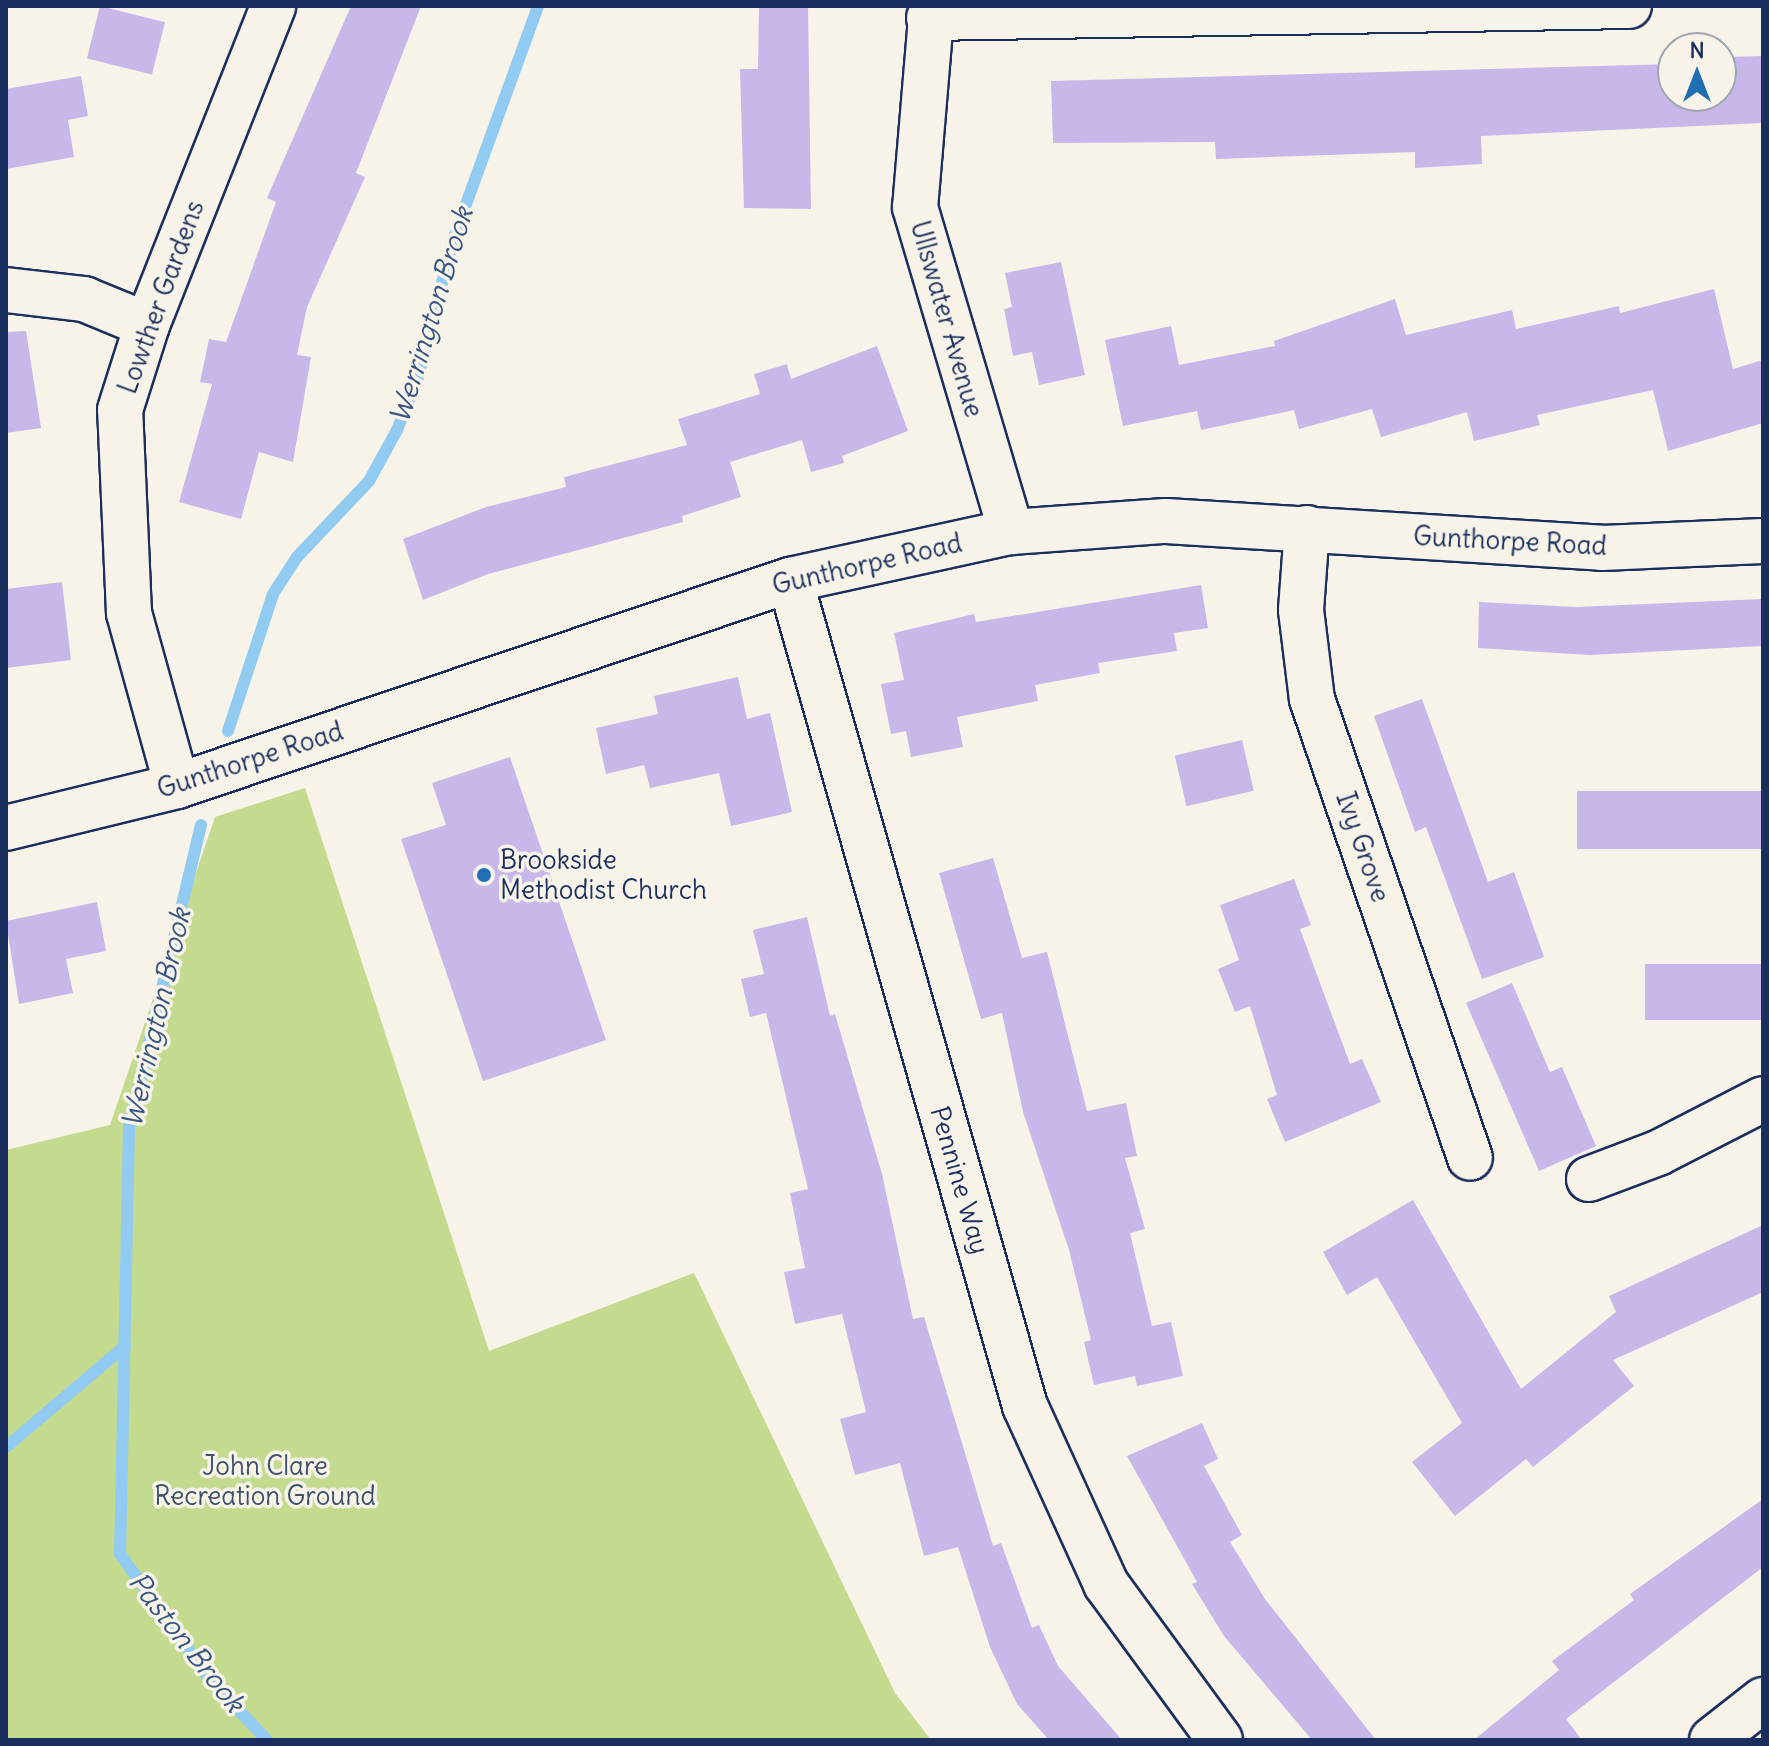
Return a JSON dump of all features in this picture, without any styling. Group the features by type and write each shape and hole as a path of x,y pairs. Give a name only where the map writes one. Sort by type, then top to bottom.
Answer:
{"street":[{"name":"Lowther Gardens","path":"177,786 129,613 121,530 120,410 147,325 273,6"},
{"path":"930,12 1629,6"},
{"name":"Ullswater Avenue","path":"930,12 915,207 1011,532"},
{"path":"6,290 84,299 147,325"},
{"name":"Gunthorpe Road","path":"6,828 177,786 790,580 1011,532 1166,521 1602,548 1763,541"},
{"name":"Ivy Grove","path":"1307,528 1301,610 1312,699 1470,1158"},
{"name":"Pennine Way","path":"790,580 1025,1406 1106,1584 1220,1740"},
{"path":"1589,1179 1658,1153 1763,1099"},
{"path":"1712,1740 1763,1700"}],"green space":[{"name":"John Clare Recreation Ground","path":"305,788 489,1351 694,1273 895,1693 931,1740 6,1740 6,1150 110,1125 215,817"}],"building":[{"path":"100,6 165,22 152,75 87,58"},
{"path":"351,6 421,6 356,173 365,177 307,307 297,355 311,357 293,462 259,452 241,519 179,502 212,384 200,382 209,339 226,342 276,202 267,198"},
{"path":"759,6 808,6 811,209 744,208 740,69 758,69"},
{"path":"1763,56 1763,123 1481,136 1482,164 1415,168 1415,152 1216,159 1215,142 1053,143 1051,81 1657,64 1657,112 1737,112 1737,57"},
{"path":"81,76 88,116 68,120 74,157 6,169 6,89"},
{"path":"1061,262 1085,375 1039,385 1032,352 1013,356 1004,309 1012,307 1005,273"},
{"path":"1714,289 1733,369 1763,360 1763,423 1668,451 1653,390 1537,415 1540,425 1474,441 1467,412 1381,437 1372,409 1299,429 1294,410 1201,430 1197,411 1123,426 1105,340 1171,326 1179,365 1275,346 1274,341 1395,299 1406,335 1512,310 1516,329 1619,306 1620,313"},
{"path":"26,331 41,428 6,433 6,332"},
{"path":"877,346 908,431 842,456 844,463 811,472 802,440 730,462 741,497 682,516 683,522 488,574 423,600 403,539 486,507 566,487 564,477 687,445 678,419 760,394 754,374 787,364 791,379"},
{"path":"62,582 71,660 6,668 6,589"},
{"path":"1201,585 1208,628 1174,633 1177,651 1098,663 1100,673 1035,685 1038,701 957,717 963,747 911,757 906,731 891,734 881,684 904,680 894,633 974,614 976,622"},
{"path":"1763,599 1763,646 1590,655 1478,648 1479,602 1576,607"},
{"path":"738,677 747,719 770,713 792,812 731,826 719,773 650,788 644,765 606,774 596,728 658,714 654,696"},
{"path":"1422,699 1488,882 1514,872 1544,957 1482,979 1426,827 1415,832 1374,716"},
{"path":"1242,740 1254,791 1186,806 1175,756"},
{"path":"510,757 606,1040 483,1081 401,839 446,825 432,783"},
{"path":"1577,791 1763,791 1763,849 1577,849"},
{"path":"993,858 1022,958 1047,952 1087,1111 1126,1103 1137,1156 1125,1158 1145,1229 1130,1233 1152,1326 1171,1322 1183,1376 1137,1386 1135,1376 1094,1385 1084,1342 1091,1340 1069,1250 1023,1112 1002,1013 981,1019 939,873"},
{"path":"1294,879 1311,925 1300,929 1350,1064 1362,1059 1381,1102 1285,1142 1267,1099 1277,1095 1250,1006 1235,1012 1218,969 1239,960 1220,905"},
{"path":"97,902 106,951 66,959 73,993 19,1004 6,921"},
{"path":"807,917 830,1016 835,1014 882,1174 913,1319 924,1317 993,1546 1001,1543 1032,1628 1039,1625 1058,1666 1122,1740 1049,1740 1017,1704 990,1647 958,1547 924,1556 900,1463 855,1475 840,1419 866,1412 842,1314 795,1324 784,1272 805,1268 790,1193 808,1189 766,1013 750,1017 741,979 764,974 753,930"},
{"path":"1645,964 1763,964 1763,1020 1645,1020"},
{"path":"1512,983 1550,1072 1562,1067 1596,1146 1539,1171 1466,1003"},
{"path":"1413,1200 1521,1389 1616,1312 1609,1296 1763,1225 1763,1292 1613,1360 1634,1386 1533,1467 1526,1459 1455,1516 1412,1462 1462,1423 1377,1277 1347,1295 1323,1252"},
{"path":"1202,1423 1218,1459 1204,1466 1242,1535 1230,1542 1265,1599 1376,1740 1312,1740 1224,1636 1192,1584 1197,1582 1127,1456"},
{"path":"1763,1499 1763,1567 1566,1719 1582,1740 1474,1740 1559,1670 1552,1661 1634,1600 1630,1594"}],"waterway":[{"name":"Werrington Brook","path":"228,731 273,594 297,557 369,481 397,430 418,377 453,240 538,6"},
{"name":"Werrington Brook","path":"201,825 129,1128 120,1554 211,1681 267,1740"},
{"name":"Werrington Brook","path":"6,1447 125,1346"}],"place":[{"name":"Brookside Methodist Church","path":"484,875"}],"water label":[{"name":"Paston Brook","path":"187,1642"}]}
